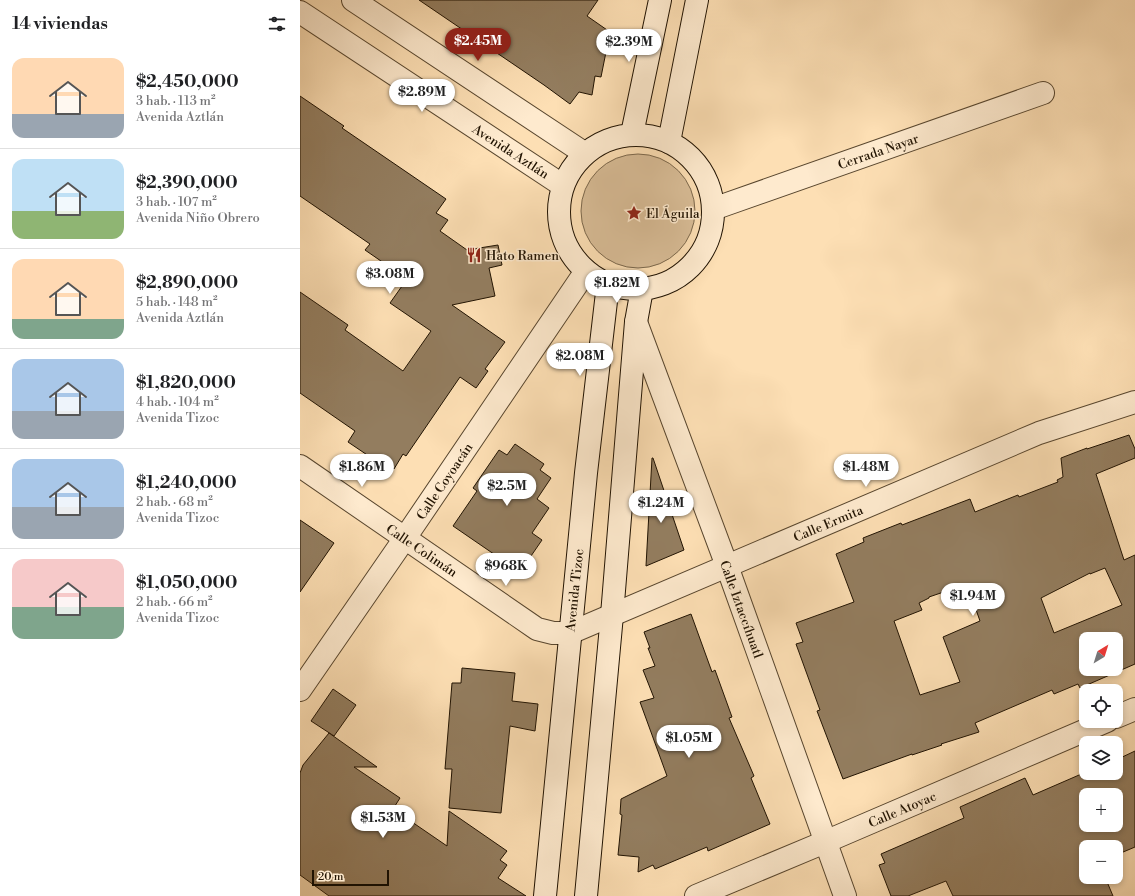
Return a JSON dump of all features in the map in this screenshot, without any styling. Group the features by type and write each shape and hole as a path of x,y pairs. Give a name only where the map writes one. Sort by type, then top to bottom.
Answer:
{"street":[{"path":"353,0 584,153"},
{"path":"632,134 660,0"},
{"path":"669,142 697,0"},
{"name":"Avenida Aztlán","path":"300,12 562,185"},
{"name":"Cerrada Nayar","path":"713,209 1043,94"},
{"path":"632,134 651,136 669,142 696,162 705,176 711,192 713,209 712,226 707,242 699,257 688,270 674,279 658,286 642,289 625,289 608,284 586,272 573,258 564,241 559,223 558,204 562,185 575,162 584,153 598,143 615,137 632,134"},
{"name":"Calle Coyoacán","path":"300,690 586,272"},
{"name":"Avenida Tizoc","path":"545,896 586,473 608,284"},
{"path":"586,896 612,614 636,322 642,289"},
{"name":"Calle Iztaccíhuatl","path":"636,322 845,896"},
{"name":"Calle Ermita","path":"612,614 1039,433 1135,402"},
{"name":"Calle Colimán","path":"300,466 537,629 553,633 570,633 612,614"},
{"path":"1123,714 1135,709"},
{"name":"Calle Atoyac","path":"696,896 1090,728"}],"shaded area":[{"path":"638,154 660,159 678,171 690,189 695,211 690,233 678,251 660,263 638,268 616,263 598,251 586,233 581,211 586,189 598,171 616,159"}],"building":[{"path":"419,0 598,0 587,16 610,32 601,77 595,76 592,95 579,92 570,104"},
{"path":"300,96 344,126 342,128 446,199 436,213 448,220 440,231 467,250 498,245 502,265 489,268 495,296 452,305 505,342 485,369 488,371 476,388 460,377 406,456 403,454 394,469 390,466 388,469 348,442 355,431 300,393 300,292 348,325 345,330 403,371 431,331 390,303 407,279 365,250 370,244 300,196"},
{"path":"1129,435 1135,449 1135,458 1096,474 1124,560 1135,555 1135,664 1123,669 1123,632 1079,632 1079,676 1108,676 1089,684 1079,684 1079,686 1078,684 1054,694 1052,690 975,723 979,732 843,779 817,711 820,710 796,644 803,642 796,623 854,602 836,554 864,542 863,538 970,499 975,512 1018,495 1019,497 1058,482 1057,480 1063,477 1061,458","holes":["1105,568 1122,605 1054,633 1041,598 1090,573","967,584 980,621 943,637 960,682 920,695 894,621 922,610 919,603 929,597"]},
{"path":"515,444 544,464 540,470 551,478 537,499 549,508 532,533 542,540 520,572 453,526 477,491 473,488 499,450 507,455"},
{"path":"652,458 684,550 646,566"},
{"path":"300,520 334,543 300,592"},
{"path":"691,614 712,672 715,670 732,717 729,718 754,776 751,778 770,824 708,851 707,847 655,869 653,865 638,872 639,857 618,855 622,815 620,814 621,799 667,776 640,702 654,698 643,670 655,666 644,632"},
{"path":"462,668 515,673 512,701 538,704 535,731 510,726 501,813 449,808 452,769 445,769 452,683 461,683"},
{"path":"333,689 356,705 334,736 311,721"},
{"path":"329,733 377,767 354,767 400,798 393,809 447,846 449,811 507,851 500,860 507,865 498,878 526,896 329,896 300,875 300,773 303,765"},
{"path":"1135,751 1135,847 1123,852 1123,840 1079,840 1079,884 1108,884 1113,896 953,896 946,881 908,896 891,896 879,865 885,863 881,854 964,818 960,807 1025,778 1033,795 1079,775 1079,780 1123,780 1123,757"}],"place":[{"name":"El Águila","path":"634,213"},
{"name":"Hato Ramen","path":"474,255"}]}
